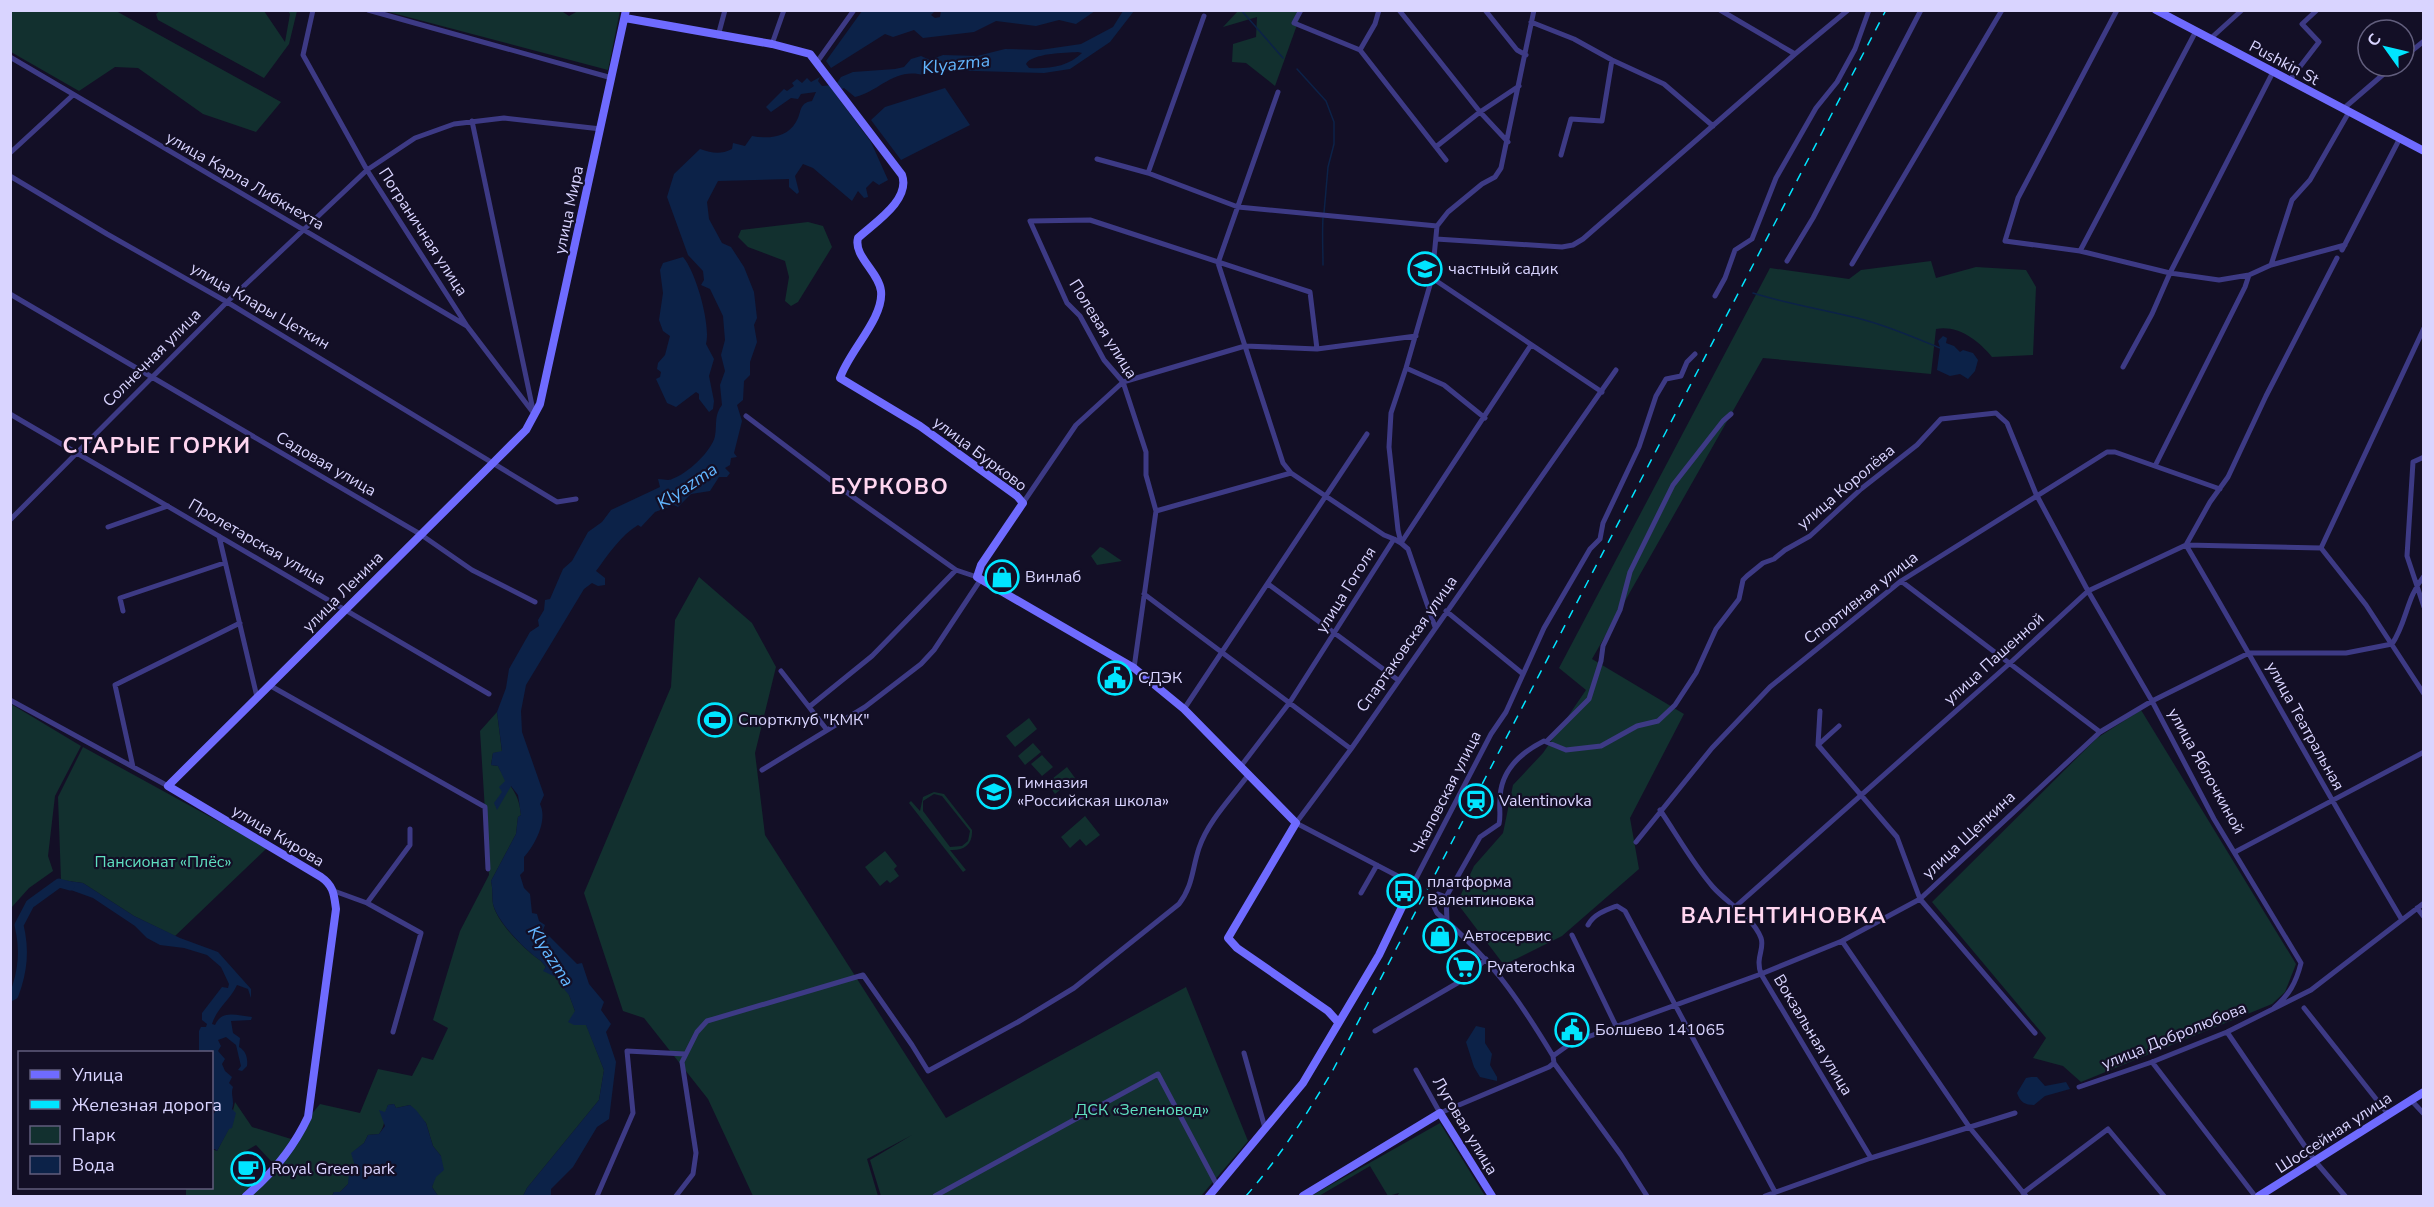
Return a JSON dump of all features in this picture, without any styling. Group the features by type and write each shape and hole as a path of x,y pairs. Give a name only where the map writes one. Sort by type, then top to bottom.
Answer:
{"street":[{"name":"Пограничная улица","path":"313,10 303,55 367,170 467,326 534,413"},
{"path":"368,10 613,78"},
{"path":"718,36 725,10"},
{"path":"772,44 784,10"},
{"path":"625,14 718,36 772,44 810,54 818,62 854,10"},
{"path":"1301,10 1294,23 1360,50 1446,160"},
{"path":"1360,50 1375,24 1379,10"},
{"path":"1399,10 1480,112 1508,142"},
{"path":"1485,10 1517,50 1526,55"},
{"path":"1436,627 1408,549 1401,543 1389,447 1391,413 1416,336 1431,278 1437,226 1448,212 1482,184 1495,177 1501,168 1520,86 1534,10"},
{"path":"1720,10 1795,54"},
{"path":"1437,239 1562,247 1573,245 1583,239 1848,10"},
{"path":"1715,296 1725,278 1735,250 1752,239 1776,178 1816,108 1837,82 1855,49 1869,10"},
{"path":"1787,261 1813,218 1921,10"},
{"path":"1852,264 2002,10"},
{"path":"2117,10 2018,198 2005,241 2080,251 2170,273 2219,280 2248,275 2271,265 2344,247 2400,138"},
{"name":"Pushkin St","path":"2156,10 2424,151"},
{"path":"2210,39 2241,10"},
{"path":"2289,81 2319,42 2302,24 2317,10"},
{"name":"улица Мира","path":"534,413 540,404 613,78 625,14"},
{"path":"1149,173 1204,16"},
{"path":"1532,22 1574,39 1612,60 1665,84 1713,126"},
{"path":"2080,251 2196,31"},
{"name":"улица Карла Либкнехта","path":"10,57 467,326"},
{"path":"1561,155 1571,119 1602,121 1612,60"},
{"name":"улица Бурково","path":"818,62 905,182 902,194 858,238 857,248 874,273 881,290 880,308 845,363 840,378 920,426 1017,496 1023,504 981,565 979,578"},
{"path":"2122,367 2152,314 2170,273 2273,72"},
{"path":"2271,265 2292,200 2310,180 2346,110 2380,78"},
{"path":"1437,146 1480,112 1520,86"},
{"path":"1278,92 1218,263 1283,464 1291,473 1384,535 1394,539"},
{"path":"10,153 73,95"},
{"name":"Солнечная улица","path":"10,520 227,302 303,230 367,170 415,138 454,124 504,118 601,129"},
{"path":"472,121 534,413"},
{"path":"1096,159 1149,173 1238,207 1437,226"},
{"name":"улица Клары Цеткин","path":"10,176 227,302 557,502 576,499"},
{"name":"Полевая улица","path":"1134,668 1156,511 1146,475 1146,452 1123,382 1104,360 1080,316 1067,303 1030,221 1090,220 1218,263"},
{"path":"2186,545 2229,477 2266,396 2337,258"},
{"path":"1218,263 1310,292 1317,349"},
{"path":"2155,466 2245,287 2248,275"},
{"path":"1431,278 1602,392"},
{"name":"Садовая улица","path":"10,294 420,534 472,570 535,602"},
{"path":"2424,328 2321,548 2366,605 2424,694"},
{"path":"1023,504 1076,425 1123,382 1245,346 1317,349 1416,336"},
{"name":"улица Гоголя","path":"1241,766 1290,702 1394,539 1401,543 1531,345"},
{"name":"Чкаловская улица","path":"1209,1197 1303,1083 1379,954 1491,734 1506,712 1544,628 1590,549 1600,539 1603,523 1639,447 1656,396 1666,378 1681,376 1695,354"},
{"path":"1406,368 1444,385 1485,418"},
{"name":"Спартаковская улица","path":"1338,1022 1328,1011 1237,948 1228,938 1296,823 1351,749 1616,369"},
{"name":"улица Ленина","path":"168,786 494,462 525,430 534,413"},
{"name":"улица Королёва","path":"1547,741 1566,750 1601,746 1637,726 1658,721 1675,705 1696,674 1716,629 1739,599 1743,580 1763,563 1774,559 1810,536 1861,489 1917,445 1941,419 1991,413 2002,417 2012,433 2037,494"},
{"name":"Пролетарская улица","path":"10,414 489,694"},
{"path":"1447,922 1446,897 1480,837 1499,824 1501,790 1510,767 1539,744 1547,741 1588,699 1601,661 1603,646 1620,610 1630,572 1673,485 1731,414"},
{"path":"746,416 853,497 956,570 979,578 1134,668 1184,709 1296,823 1413,884"},
{"path":"1184,709 1367,434"},
{"name":"Спортивная улица","path":"1636,842 1712,748 1770,687 1901,581 2037,494 2107,452 2115,452 2220,489"},
{"path":"2424,457 2413,462 2408,556 2424,607"},
{"path":"1156,511 1291,473"},
{"name":"улица Яблочкиной","path":"2037,494 2088,591 2152,701 2214,819 2301,963 2297,980 2288,995 2274,1008"},
{"path":"108,527 168,506"},
{"path":"219,536 257,697"},
{"name":"улица Пашенной","path":"1736,907 2088,591 2186,545 2321,548"},
{"name":"улица Театральная","path":"2186,545 2331,801 2402,920"},
{"path":"123,611 120,598 224,563"},
{"path":"808,707 872,656 956,570"},
{"path":"2392,644 2398,636 2413,589 2424,576"},
{"path":"762,770 884,694 928,657 979,578"},
{"path":"1901,581 2100,732"},
{"path":"1268,584 1398,680"},
{"path":"1144,594 1351,749"},
{"path":"1446,611 1523,674"},
{"path":"133,767 115,686 240,623"},
{"name":"улица Щепкина","path":"1440,1113 1549,1067 1571,1043 1761,974 1842,941 1920,898 2100,732 2152,701 2249,653 2346,653 2392,644"},
{"path":"781,671 827,730"},
{"path":"269,685 484,807 488,869"},
{"name":"улица Кирова","path":"10,700 168,786 321,877 334,891"},
{"path":"1820,711 1818,745 1896,837 1920,898 2035,1032"},
{"path":"1818,745 1839,726"},
{"path":"2235,852 2424,752"},
{"path":"676,1197 693,1174 696,1153 682,1062 697,1032 707,1021 863,975 928,1071 1018,1022 1074,988 1179,904 1188,892 1199,848 1206,833 1249,774"},
{"name":"Вокзальная улица","path":"1660,810 1714,887 1736,907 1761,938 1762,947 1757,963 1761,974 1871,1158"},
{"path":"367,903 410,845 410,829"},
{"path":"1361,893 1377,865"},
{"path":"246,1197 287,1155 308,1117 336,909 334,891 367,903 421,933 393,1032"},
{"path":"1446,897 1438,894 1434,907 1437,913 1486,959 1515,993 1553,1060 1621,1155 1647,1197"},
{"name":"улица Добролюбова","path":"2079,1087 2152,1062 2227,1032 2311,990 2424,903"},
{"path":"1588,925 1592,918 1608,909 1617,906 1625,911 1771,1195 1871,1158 2014,1113"},
{"path":"2417,908 2424,917"},
{"path":"1572,935 1616,1026"},
{"path":"1842,941 1970,1128 2025,1195 2108,1129 2164,1197"},
{"path":"1375,1031 1466,978 1486,959"},
{"path":"2304,1008 2388,1114"},
{"path":"2227,1032 2315,1161 2345,1197"},
{"path":"597,1197 633,1113 627,1051 685,1054"},
{"path":"1244,1053 1265,1128"},
{"path":"2152,1062 2257,1197"},
{"name":"Луговая улица","path":"1416,1070 1492,1197"},
{"path":"935,1197 1158,1074 1218,1186"},
{"name":"Шоссейная улица","path":"2257,1197 2424,1092"},
{"path":"2410,1100 2424,1114"},
{"path":"1303,1197 1440,1113"}],"green space":[{"path":"11,10 116,11 281,102 256,132 203,114 138,68 115,67 79,91 11,52"},
{"path":"560,10 569,16 578,11 620,11 608,70 385,11"},
{"path":"160,11 264,11 285,42 290,14 288,11 297,11 289,44 264,78 158,20 156,14"},
{"path":"1238,11 1302,11 1275,86 1246,63 1232,62 1233,44 1256,37 1257,17 1223,27"},
{"path":"808,222 823,226 832,247 798,302 791,306 785,301 789,277 785,261 748,247 738,237 741,230"},
{"path":"1931,261 1936,278 1976,267 2026,270 2036,287 2033,355 1992,357 1967,335 1944,328 1936,329 1931,374 1763,358 1592,659 1684,714 1630,818 1639,869 1562,936 1504,965 1457,903 1474,866 1503,833 1513,785 1543,753 1586,690 1559,668 1770,268 1849,279 1861,270"},
{"path":"1100,547 1122,561 1097,565 1091,556"},
{"name":"ДСК «Зеленовод»","path":"699,577 752,623 776,667 755,753 765,835 946,1118 1186,987 1248,1141 1201,1196 881,1196 870,1160 912,1135 867,1159 878,1196 753,1196 708,1099 644,1018 623,1011 584,893 671,687 675,620"},
{"path":"11,704 81,746 55,796 48,856 53,871 29,888 11,908"},
{"path":"2141,710 2296,964 2285,992 2272,1004 2081,1082 2063,1066 2033,1058 2046,1038 1932,902 2097,738"},
{"path":"497,712 502,752 493,753 491,765 498,766 512,789 518,800 521,815 518,817 516,834 491,881 493,904 506,927 527,950 541,961 546,967 544,970 564,981 575,1011 574,1025 586,1024 604,1070 599,1100 527,1188 523,1196 438,1196 432,1187 441,1156 433,1146 426,1123 410,1105 396,1108 394,1104 388,1105 384,1124 379,1134 368,1135 364,1143 352,1153 356,1169 348,1184 340,1192 334,1192 332,1196 186,1196 186,1189 213,1189 213,1149 217,1151 229,1128 235,1102 252,1127 291,1139 320,1104 360,1113 378,1069 412,1076 422,1057 433,1060 448,1028 433,1020 460,931 489,875 480,731","holes":["256,1145 271,1161 271,1167 251,1188 236,1175 248,1159 244,1152"]},
{"path":"1029,718 1037,729 1015,747 1006,736"},
{"path":"1033,743 1041,752 1025,765 1018,756"},
{"name":"Пансионат «Плёс»","path":"83,747 267,848 175,936 134,916 83,883 61,880 58,797"},
{"path":"1042,755 1053,767 1042,776 1031,764"},
{"path":"1067,767 1075,778 1055,794 1047,783"},
{"path":"934,792 944,794 972,830 971,840 966,846 950,850 966,870 963,872 909,803 911,801 920,811 923,797","holes":["934,794 942,796 970,831 968,841 962,846 950,847 923,811 923,801"]},
{"path":"1085,816 1100,835 1086,846 1080,839 1070,848 1061,837"},
{"path":"885,851 897,866 894,869 899,876 890,883 887,880 880,886 865,867"},
{"path":"1440,1123 1485,1196 1397,1196 1399,1193 1388,1196 1370,1166 1319,1196 1311,1196"}],"water":[{"path":"941,10 1095,11 1076,24 1059,20 1036,26 996,21 974,32 923,38 914,30 893,37 885,34 831,68 826,61 862,11 935,11 931,15 935,18 940,17"},
{"path":"1123,11 1134,11 1110,42 1070,69 1044,73 942,70 924,75 904,74 855,97 837,83 841,77 853,72 904,67 911,59 921,56 930,60 943,55 977,56 1005,49 1040,50 1081,44 1113,27","holes":["1082,53 1057,66 1029,68 1026,64 1029,60 1042,56"]},
{"path":"820,77 818,81 822,86 833,85 836,95 871,142 888,180 879,185 873,181 866,188 868,197 864,198 858,191 852,201 813,168 803,164 795,176 799,192 797,194 789,187 789,179 718,181 707,202 709,219 722,243 731,247 744,267 754,292 757,318 754,325 757,342 750,362 750,375 744,381 743,400 737,405 742,421 734,453 737,457 731,458 730,465 725,468 730,473 727,477 719,477 710,491 691,494 678,507 674,505 655,512 641,527 638,525 620,540 596,571 605,578 605,585 598,586 592,583 584,589 526,685 521,711 522,732 544,795 540,804 542,817 539,832 524,857 524,871 520,875 524,888 530,894 532,913 537,914 539,921 545,925 543,930 577,964 582,963 589,984 604,1002 601,1010 611,1024 606,1032 616,1062 609,1119 597,1127 573,1167 551,1189 551,1196 523,1196 527,1188 599,1100 604,1070 586,1025 574,1025 568,1022 575,1011 564,989 564,981 543,971 546,967 513,936 500,919 493,904 491,881 516,834 518,817 521,815 518,795 511,786 497,810 494,803 502,792 499,787 505,781 498,766 491,765 493,753 502,751 497,712 506,688 509,669 530,632 539,626 538,620 544,610 545,600 550,599 563,569 572,561 588,532 602,522 611,510 660,487 658,479 671,480 685,472 704,455 715,436 717,416 722,405 720,385 725,371 721,355 725,340 723,316 710,289 701,285 704,280 703,271 688,255 667,197 674,174 700,149 720,153 732,149 733,143 745,146 752,136 771,137 788,131 796,122 802,106 812,101 816,92 801,94 798,99 791,98 771,112 766,107 784,89 787,91 794,86 792,83 797,79 802,83 807,78 811,82"},
{"path":"945,88 970,125 901,160 871,120 885,107"},
{"path":"683,257 693,274 701,299 706,324 706,344 714,359 709,376 714,401 713,409 709,412 696,392 676,407 667,403 656,379 660,377 661,372 657,369 658,363 665,355 670,336 663,331 659,320 663,293 660,270 663,263"},
{"path":"1943,336 1947,338 1946,343 1954,346 1960,352 1963,350 1973,353 1978,360 1975,371 1968,379 1960,374 1950,376 1937,370 1940,348 1938,341"},
{"path":"61,880 83,883 134,916 180,938 218,952 251,989 251,998 248,989 237,985 212,1024 215,1025 226,1015 252,1017 251,1020 231,1021 233,1033 240,1038 239,1047 247,1058 247,1066 242,1071 238,1070 241,1066 236,1045 226,1037 218,1040 221,1046 218,1051 225,1059 222,1064 225,1071 232,1077 229,1083 233,1087 232,1109 236,1113 232,1128 229,1129 217,1151 213,1149 213,1115 215,1112 213,1051 199,1051 199,1031 207,1024 202,1020 202,1013 222,987 228,988 229,984 221,967 207,955 184,948 160,945 93,898 57,885"},
{"path":"1476,1026 1485,1028 1485,1043 1492,1054 1490,1065 1497,1081 1480,1077 1474,1067 1466,1042"},
{"path":"2037,1077 2045,1086 2066,1082 2070,1089 2045,1096 2034,1105 2028,1104 2021,1101 2017,1093 2026,1078"},
{"path":"394,1104 396,1108 410,1105 426,1123 433,1146 441,1156 444,1170 436,1177 432,1187 438,1196 332,1196 334,1192 340,1192 348,1184 349,1171 356,1169 351,1153 364,1143 368,1135 379,1134 385,1126 379,1110 385,1112 388,1105"}],"waterway":[{"path":"1241,10 1283,58"},
{"path":"1297,69 1326,101 1334,122 1334,144 1328,167 1324,213"},
{"path":"1323,218 1323,265"},
{"path":"1753,293 1868,321 1940,348"},
{"name":"Klyazma","path":"10,997 14,995 21,969 22,943 19,925 30,904 59,883 70,886"}],"railway":[{"path":"1246,1196 1292,1135 1333,1070 1886,10"}],"place":[{"name":"частный садик","path":"1425,269"},
{"name":"Винлаб","path":"1002,577"},
{"name":"СДЭК","path":"1115,678"},
{"name":"Спортклуб \"КМК\"","path":"715,720"},
{"name":"Гимназия «Российская школа»","path":"994,792"},
{"name":"Valentinovka","path":"1476,801"},
{"name":"платформа Валентиновка","path":"1404,891"},
{"name":"Автосервис","path":"1440,936"},
{"name":"Pyaterochka","path":"1464,967"},
{"name":"Болшево 141065","path":"1572,1030"},
{"name":"Royal Green park","path":"248,1169"}],"district":[{"name":"СТАРЫЕ ГОРКИ","path":"157,446"},
{"name":"БУРКОВО","path":"890,487"},
{"name":"ВАЛЕНТИНОВКА","path":"1784,916"}]}
